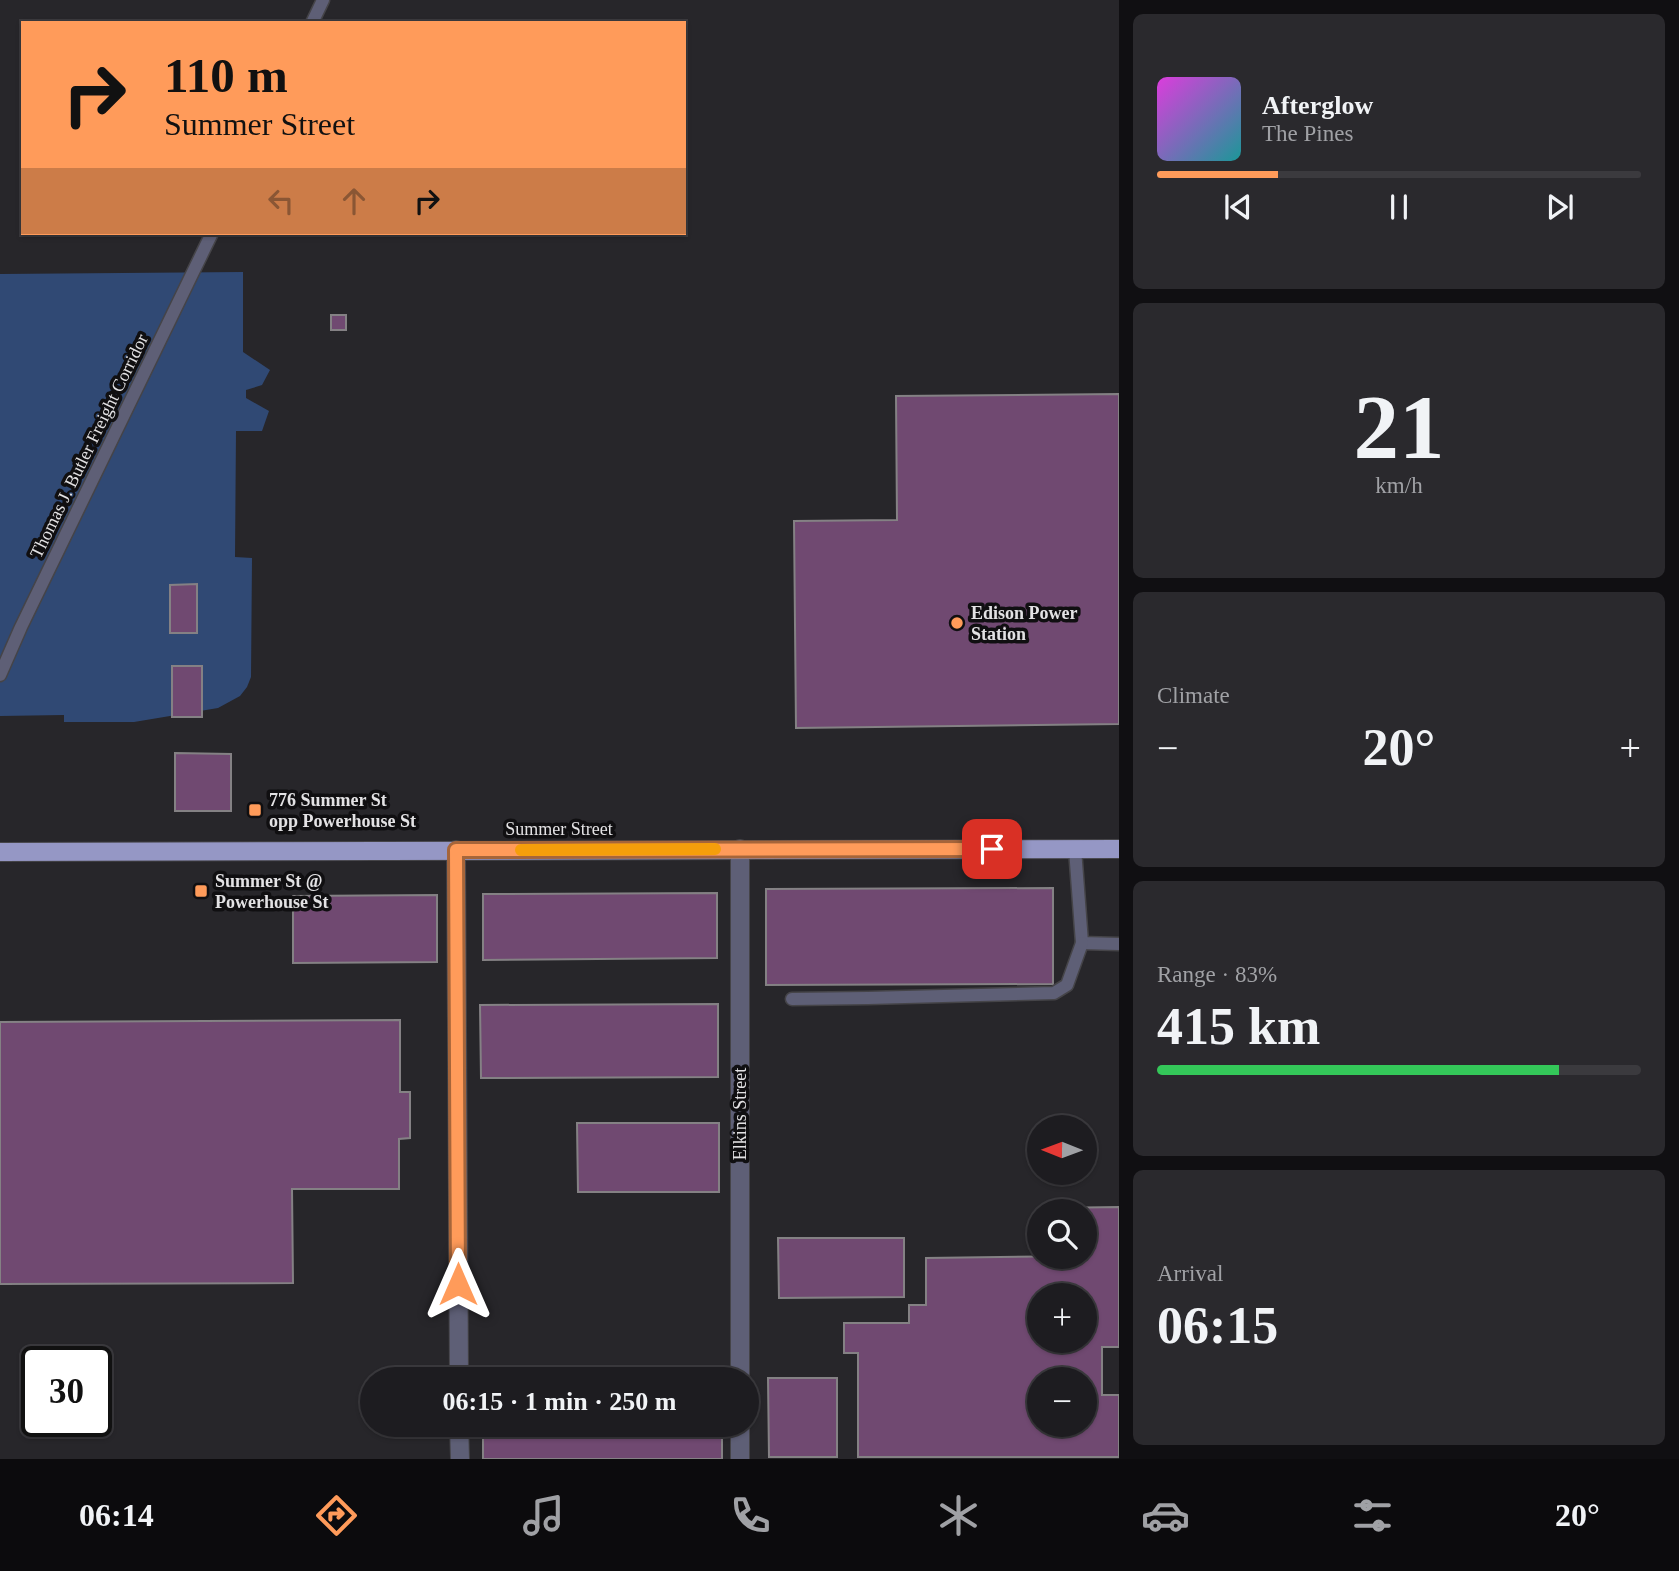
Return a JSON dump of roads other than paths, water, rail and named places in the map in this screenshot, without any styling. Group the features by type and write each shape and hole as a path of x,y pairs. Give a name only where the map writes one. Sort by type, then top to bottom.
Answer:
{"main road":[{"name":"Summer Street","path":"0,852 1119,849"}],"street":[{"name":"Elkins Street","path":"740,849 740,1367"},
{"path":"456,850 459,1367"},
{"path":"459,1437 460,1459"},
{"path":"740,1437 740,1459"}],"lane":[{"path":"313,21 323,0"},
{"name":"Thomas J. Butler Freight Corridor","path":"0,675 211,235"},
{"path":"792,999 1054,993 1067,985 1082,943 1075,849"},
{"path":"1082,943 1119,944"}],"water":[{"path":"243,272 243,352 270,370 262,385 246,390 246,398 269,411 262,431 236,431 235,557 252,558 251,677 247,687 240,696 218,708 134,722 64,722 64,715 0,716 0,274"}],"place":[{"name":"Edison Power Station","path":"957,623"},
{"name":"776 Summer St opp Powerhouse St","path":"255,810"},
{"name":"Summer St @ Powerhouse St","path":"201,891"}]}
